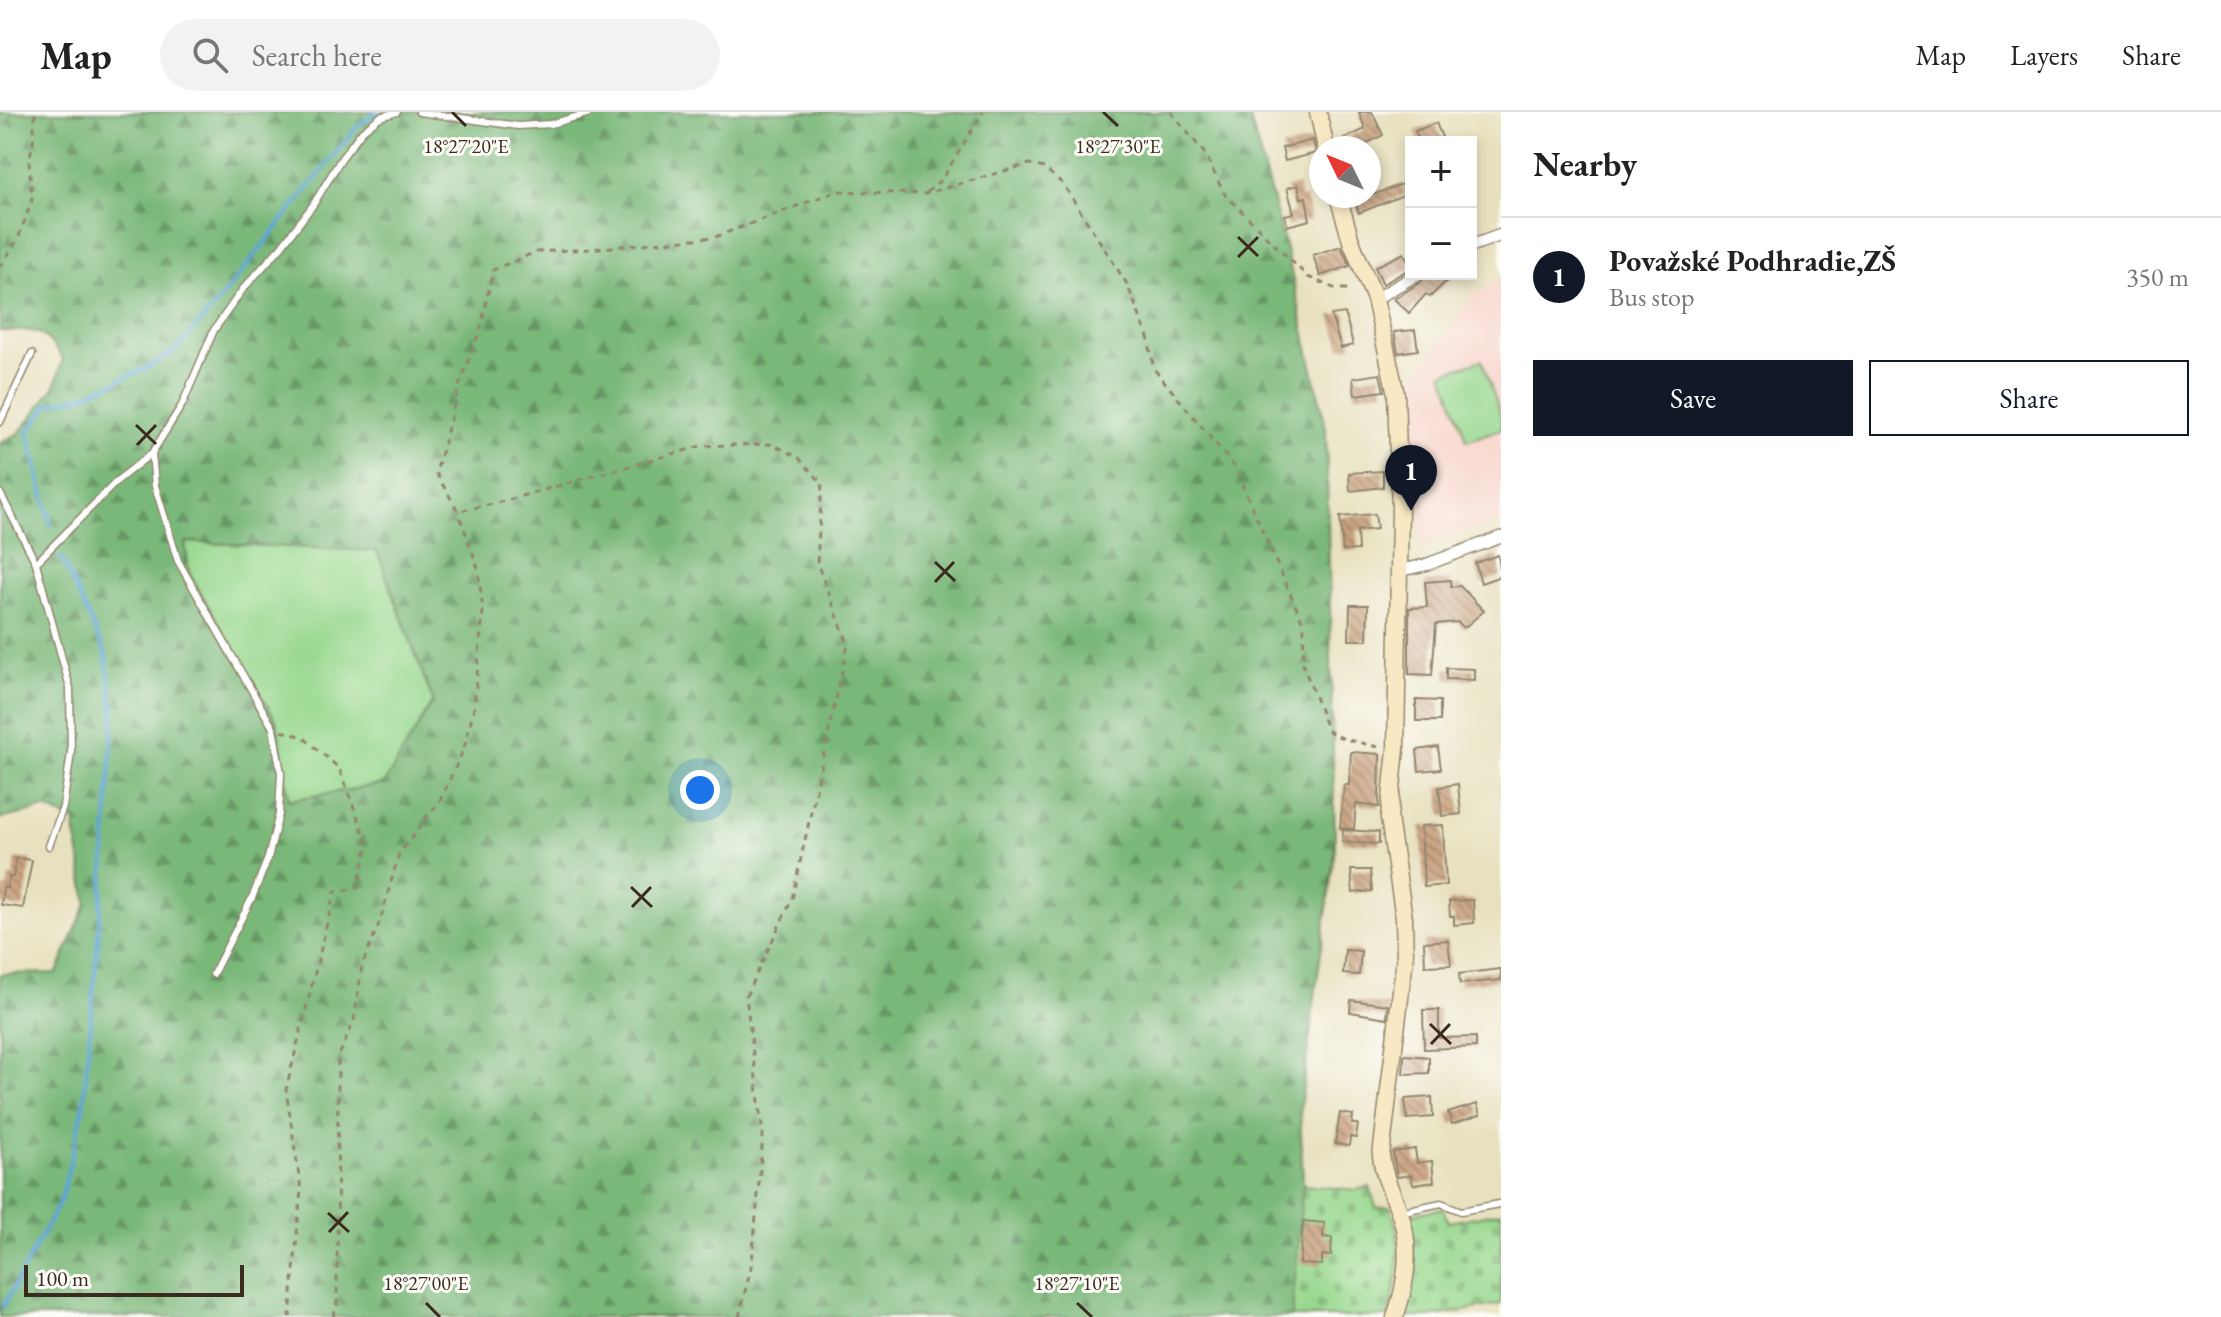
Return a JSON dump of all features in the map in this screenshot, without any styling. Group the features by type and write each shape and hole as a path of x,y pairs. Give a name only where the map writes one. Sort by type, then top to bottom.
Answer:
{"street":[{"path":"1318,112 1323,136"},
{"path":"1341,208 1351,241 1373,294 1396,394 1400,509 1396,749 1389,818 1404,918 1405,957 1381,1156 1405,1237 1403,1288 1395,1317"},
{"path":"1477,244 1501,235"},
{"path":"1373,294 1405,280"},
{"path":"1398,571 1425,565 1501,537"}],"lane":[{"path":"36,563 118,480 152,453 182,405 214,330 243,289 313,205 362,131 380,117 397,112"},
{"path":"419,112 518,126 551,124 593,112"},
{"path":"0,422 32,354"},
{"path":"152,453 155,486 178,561 273,728 281,773 279,814 268,858 252,898 213,974"},
{"path":"0,493 36,563 70,688 71,753 63,807 49,846"},
{"path":"1400,1212 1441,1203 1461,1211 1499,1204"}],"path":[{"path":"0,267 18,239 32,200 29,160 35,112"},
{"path":"924,194 942,179 983,112"},
{"path":"1171,112 1206,155 1223,192 1308,277 1336,289 1373,294"},
{"path":"333,1317 337,1305 338,1058 354,1021 362,966 380,921 399,854 440,801 464,748 474,708 483,610 478,568 458,511 436,473 460,383 481,327 493,270 536,252 715,237 837,191 924,194 1029,164 1044,168 1063,184 1127,284 1148,337 1154,369 1234,466 1304,625 1303,665 1328,731 1370,747 1396,749"},
{"path":"458,511 701,446 772,444 798,457 822,483 817,563 848,644 792,899 746,996 763,1135 752,1263 739,1317"},
{"path":"273,728 303,737 339,768 368,845 357,889 335,891 286,1090 301,1189 290,1317"}],"shaded area":[{"path":"1501,278 1501,521 1420,543 1409,387 1471,296"}],"green space":[{"path":"0,112 1248,112 1285,245 1326,428 1335,848 1300,1108 1303,1185 1292,1317 0,1317 0,974 57,973 87,903 74,821 46,808 0,819 0,443 19,433 55,386 63,359 38,332 0,331","holes":["185,542 377,551 433,701 384,784 289,800 277,722 189,573"]},
{"path":"1482,360 1501,416 1501,429 1467,441 1443,373"},
{"path":"185,542 377,551 433,701 384,785 289,800 277,722 189,573"},
{"path":"1303,1185 1356,1190 1370,1187 1376,1208 1390,1207 1399,1248 1395,1289 1388,1317 1292,1317"},
{"path":"1443,1208 1448,1222 1501,1212 1501,1304 1429,1317 1404,1317 1414,1266 1408,1215"}],"building":[{"path":"1359,112 1372,112 1383,135 1350,136 1365,129"},
{"path":"1436,123 1441,136 1417,136 1415,131"},
{"path":"1309,141 1309,155 1285,161 1282,148"},
{"path":"1402,184 1405,194 1381,204 1381,192"},
{"path":"1298,185 1301,198 1306,197 1310,220 1287,226 1285,215 1294,213 1287,188"},
{"path":"1341,246 1350,266 1320,276 1313,255"},
{"path":"1405,255 1405,271 1383,284 1375,267"},
{"path":"1448,280 1430,297 1426,294 1409,313 1394,299 1422,281"},
{"path":"1345,313 1353,345 1341,348 1331,315"},
{"path":"1415,330 1418,350 1398,353 1394,332"},
{"path":"1380,374 1384,391 1355,395 1353,378"},
{"path":"1383,471 1383,487 1350,491 1349,473"},
{"path":"1375,514 1377,529 1357,531 1358,550 1343,551 1340,517"},
{"path":"1498,555 1501,576 1481,583 1475,563"},
{"path":"1450,580 1451,587 1460,586 1484,611 1464,628 1458,622 1436,624 1432,675 1409,674 1409,608 1427,607 1425,582"},
{"path":"1350,605 1368,605 1367,640 1349,640"},
{"path":"1446,668 1474,669 1474,680 1446,679"},
{"path":"1416,700 1440,701 1440,721 1416,721"},
{"path":"1438,747 1441,769 1419,771 1417,750"},
{"path":"1351,752 1380,754 1379,807 1356,804 1354,829 1340,828 1344,785 1349,785"},
{"path":"1458,784 1461,814 1442,816 1439,787"},
{"path":"1443,825 1446,885 1424,887 1421,826"},
{"path":"1343,830 1379,832 1379,844 1342,842"},
{"path":"16,858 32,860 23,908 1,905 3,887 7,888 9,877 13,877"},
{"path":"1351,870 1370,870 1372,891 1353,893"},
{"path":"1473,900 1474,923 1454,925 1449,901"},
{"path":"1448,940 1451,965 1425,966 1424,942"},
{"path":"1345,950 1361,951 1359,975 1343,974"},
{"path":"1501,969 1501,980 1460,984 1459,974"},
{"path":"1351,1000 1388,1005 1387,1018 1350,1012"},
{"path":"1423,1010 1439,1010 1439,1038 1476,1037 1476,1047 1424,1049"},
{"path":"1404,1055 1429,1057 1429,1073 1403,1074"},
{"path":"1432,1097 1433,1117 1407,1119 1405,1099"},
{"path":"1477,1104 1480,1115 1452,1124 1448,1113"},
{"path":"1340,1113 1353,1115 1352,1124 1358,1124 1356,1138 1350,1137 1349,1146 1335,1144"},
{"path":"1415,1149 1417,1163 1432,1161 1434,1182 1413,1185 1411,1175 1397,1177 1393,1152"},
{"path":"1303,1221 1324,1223 1323,1237 1332,1238 1331,1256 1322,1255 1322,1265 1300,1264"}],"waterway":[{"path":"51,525 28,432 49,404 79,397 143,370 175,351 213,308 356,128 376,112"},
{"path":"3,1307 61,1200 83,1109 104,871 114,711 105,652 61,557"}],"place":[{"name":"Považské Podhradie,ZŠ","path":"1411,511"}]}
